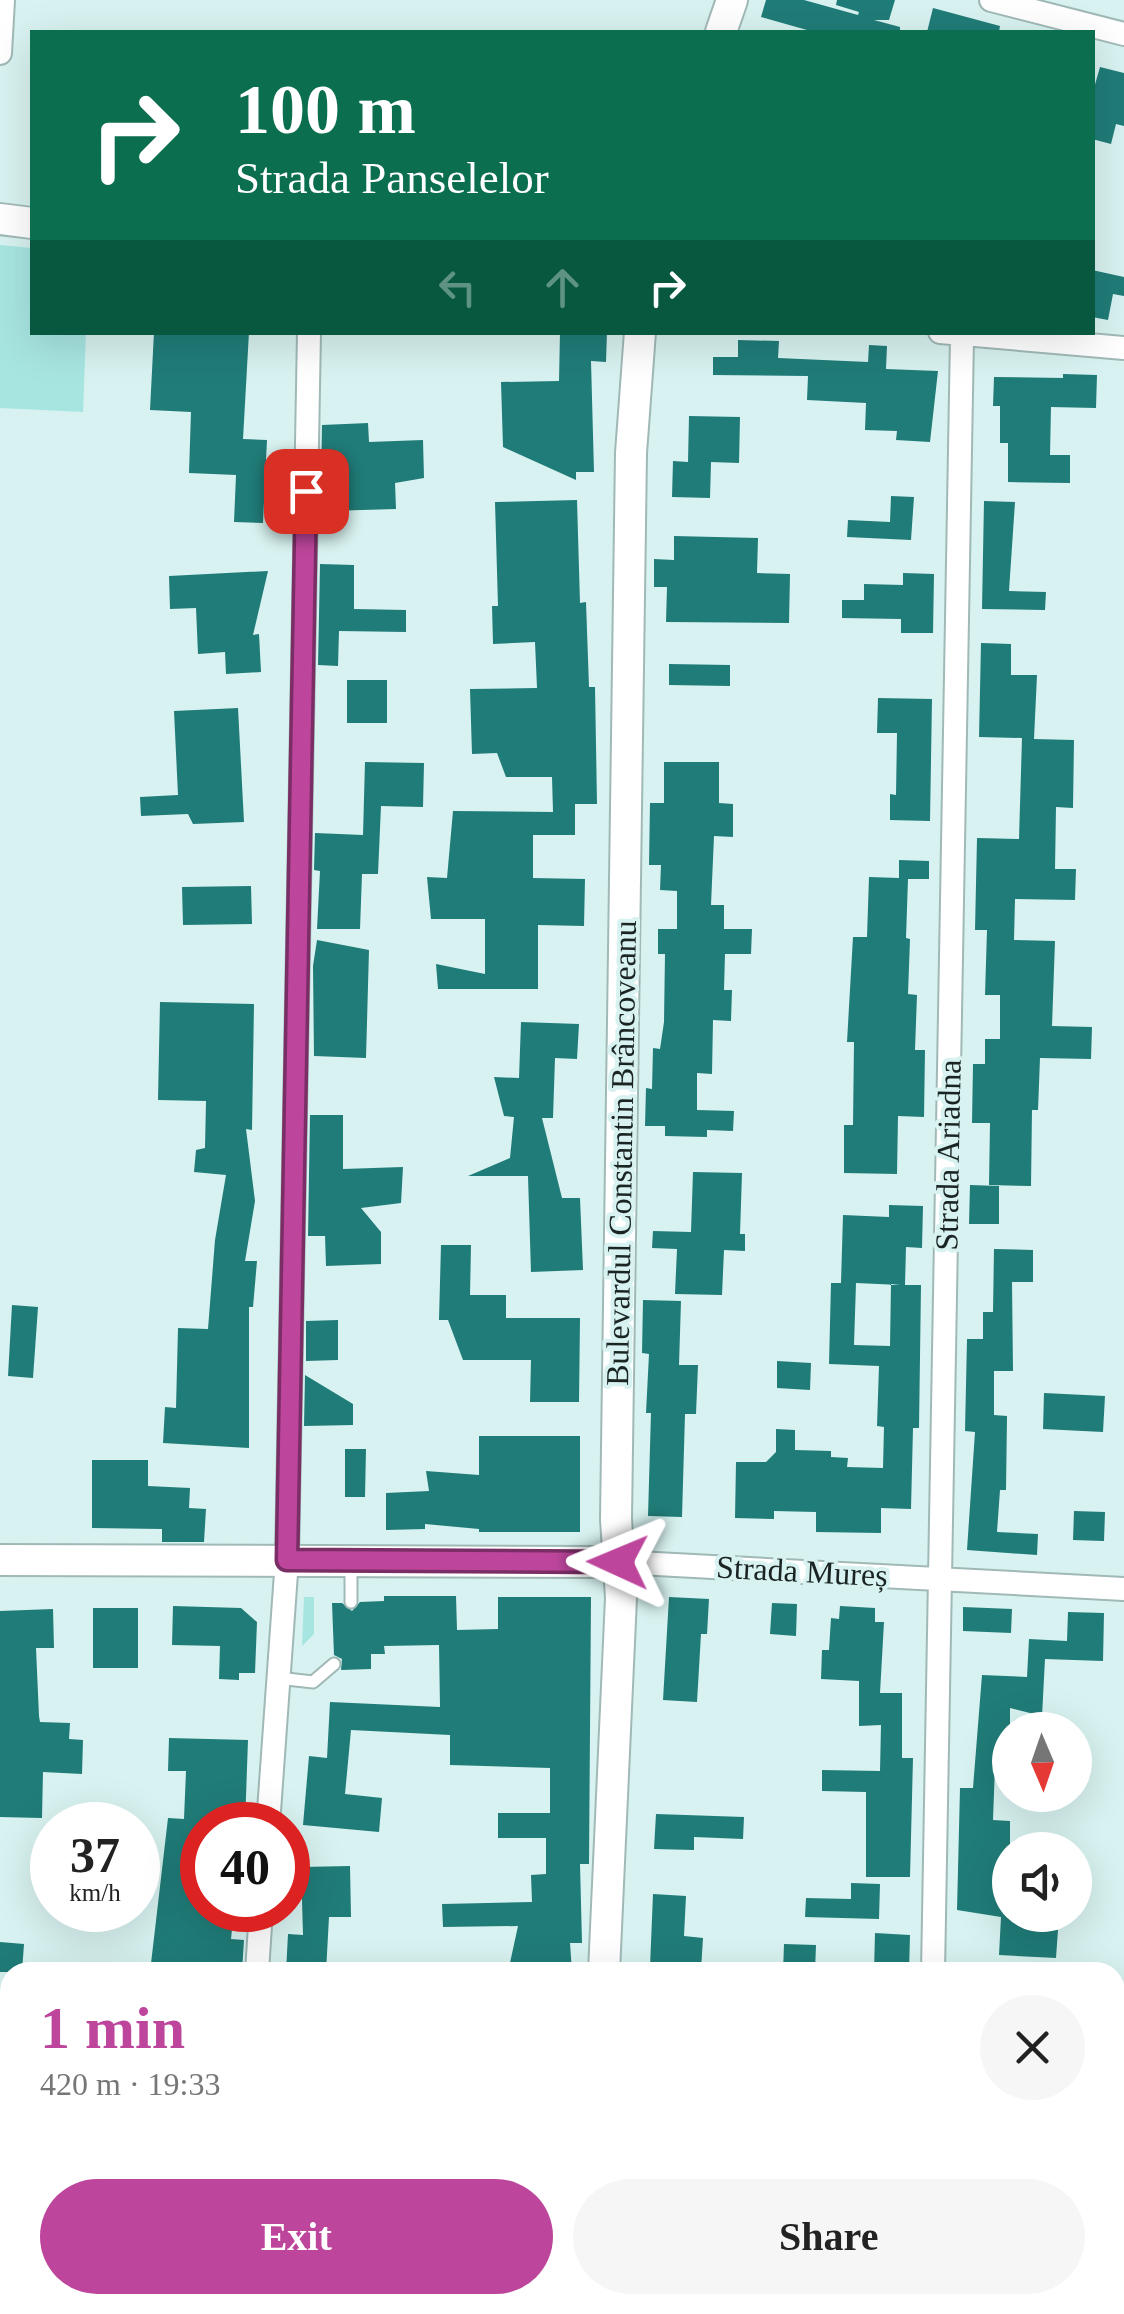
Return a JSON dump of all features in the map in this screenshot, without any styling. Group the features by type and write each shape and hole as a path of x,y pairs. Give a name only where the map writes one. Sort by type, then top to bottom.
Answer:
{"main road":[{"path":"722,30 732,0"},
{"path":"0,219 30,224"},
{"name":"Bulevardul Constantin Brâncoveanu","path":"604,1962 621,1598 618,1562 631,472 640,335"},
{"name":"Strada Mureș","path":"0,1560 618,1562"}],"street":[{"path":"0,52 3,0"},
{"path":"991,0 1124,34"},
{"path":"270,1802 287,1560 309,335"},
{"path":"951,335 1040,338 1124,348"},
{"name":"Strada Ariadna","path":"933,1962 951,335"},
{"name":"Strada Mureș","path":"618,1562 1124,1590"},
{"path":"258,1962 260,1932"}],"lane":[{"path":"350,1560 351,1602"},
{"path":"278,1678 313,1682 334,1664"}],"shaded area":[{"path":"0,245 30,248 30,335 86,335 83,412 0,408"},
{"path":"304,1597 314,1597 314,1634 302,1646"}],"building":[{"path":"766,0 804,0 858,15 859,12 836,5 837,0 895,0 889,20 874,20 900,30 807,30 761,17"},
{"path":"933,8 1000,26 999,30 928,30"},
{"path":"1100,67 1124,73 1124,126 1116,124 1111,144 1095,140 1095,84"},
{"path":"1095,271 1124,277 1124,296 1113,294 1108,320 1095,318"},
{"path":"154,335 249,335 243,439 267,440 263,523 234,522 236,475 189,473 191,412 150,410"},
{"path":"560,335 607,335 606,362 591,361 594,472 576,472 576,480 503,447 501,382 559,381"},
{"path":"738,340 779,341 778,358 868,362 869,345 887,346 886,369 938,371 930,442 896,440 897,431 865,430 866,403 807,400 808,376 713,375 713,357 738,357"},
{"path":"1063,374 1097,375 1096,408 1051,407 1050,455 1070,455 1070,483 1008,482 1008,443 1000,443 1000,406 993,406 994,377 1063,378"},
{"path":"689,416 740,417 739,463 711,462 710,498 672,497 673,461 688,462"},
{"path":"368,423 369,442 423,440 424,478 395,483 396,509 328,511 327,482 321,482 322,425"},
{"path":"891,496 914,497 911,540 847,537 848,520 890,522"},
{"path":"577,500 580,603 586,602 589,687 595,687 597,804 575,804 575,835 533,835 533,878 585,879 584,926 538,925 538,989 438,989 436,964 485,974 485,919 431,919 427,877 447,878 453,811 553,812 552,777 506,777 497,753 472,754 470,689 537,688 535,642 493,644 492,606 498,606 495,502"},
{"path":"984,501 1015,502 1009,591 1046,592 1045,610 982,609"},
{"path":"674,536 758,538 757,573 790,574 789,623 666,622 667,587 654,587 654,559 674,560"},
{"path":"320,564 354,565 354,609 406,610 406,632 339,631 338,666 318,665"},
{"path":"268,571 253,635 259,634 261,672 226,674 225,652 198,654 196,608 170,609 169,576"},
{"path":"903,573 934,574 933,633 901,633 901,619 842,618 842,600 864,600 864,584 903,585"},
{"path":"981,643 1011,644 1011,675 1037,675 1034,739 1074,740 1073,808 1056,807 1055,869 1076,869 1075,900 1015,899 1014,940 1055,941 1052,1026 1092,1027 1091,1059 1040,1058 1038,1110 1032,1110 1031,1186 989,1185 990,1123 972,1123 973,1064 985,1064 985,1039 1000,1039 1000,995 985,995 987,930 975,930 977,838 1019,839 1022,738 979,737"},
{"path":"669,664 730,665 730,686 669,685"},
{"path":"347,680 387,680 387,723 347,723"},
{"path":"878,698 932,699 930,821 890,820 890,794 896,795 897,733 877,733"},
{"path":"238,708 244,822 193,824 188,814 141,816 140,797 178,795 174,711"},
{"path":"365,762 424,763 423,807 381,806 378,874 362,874 360,929 317,929 320,871 314,870 315,833 363,835"},
{"path":"664,762 719,762 719,803 733,804 733,837 714,836 711,905 724,905 724,929 752,929 751,954 725,954 724,990 732,990 731,1021 713,1020 712,1074 697,1073 697,1110 734,1111 733,1131 707,1130 707,1137 665,1136 665,1126 645,1126 646,1088 652,1089 653,1048 660,1049 664,1022 665,954 658,954 658,929 677,929 677,891 660,890 661,865 649,865 650,803 664,803"},
{"path":"899,860 929,861 929,879 908,879 906,938 910,939 908,994 917,995 915,1050 925,1050 924,1117 898,1116 897,1174 844,1173 844,1125 853,1125 854,1042 847,1042 853,937 867,937 869,877 899,878"},
{"path":"251,886 252,924 183,925 182,887"},
{"path":"317,940 369,950 366,1058 314,1056 313,966"},
{"path":"160,1002 254,1004 252,1130 246,1129 255,1201 245,1261 257,1261 253,1307 249,1307 249,1448 163,1443 165,1407 176,1408 178,1328 208,1329 215,1240 226,1175 194,1172 196,1150 205,1148 206,1101 158,1100"},
{"path":"521,1022 579,1024 577,1059 555,1058 553,1118 542,1118 562,1198 580,1198 583,1270 531,1272 528,1176 468,1176 510,1158 514,1117 504,1116 494,1077 519,1078"},
{"path":"310,1115 343,1115 343,1169 403,1167 401,1203 361,1208 381,1232 381,1264 326,1266 325,1236 308,1236"},
{"path":"693,1172 742,1173 740,1234 745,1234 745,1251 724,1250 722,1295 675,1294 677,1249 652,1248 653,1231 691,1232"},
{"path":"970,1185 999,1186 999,1224 969,1224"},
{"path":"889,1205 923,1206 922,1248 906,1247 905,1285 921,1285 919,1428 913,1428 911,1509 881,1508 881,1533 816,1532 816,1512 774,1511 774,1519 735,1518 736,1462 766,1462 776,1452 776,1429 795,1430 795,1450 831,1451 831,1457 848,1458 847,1467 883,1468 884,1427 877,1426 879,1366 829,1364 831,1283 841,1283 843,1215 889,1217","holes":["856,1283 891,1285 890,1346 854,1345"]},
{"path":"441,1245 471,1245 470,1295 506,1295 506,1318 580,1318 579,1402 530,1402 531,1360 463,1360 448,1320 439,1320"},
{"path":"994,1249 1033,1250 1033,1282 1012,1282 1013,1371 994,1371 994,1415 1007,1416 1006,1490 1000,1490 997,1532 1038,1534 1037,1555 967,1550 975,1432 965,1431 967,1339 983,1339 983,1312 993,1312"},
{"path":"643,1300 681,1301 679,1365 698,1365 696,1414 685,1414 682,1517 648,1516 651,1413 646,1413 649,1354 642,1353"},
{"path":"12,1305 38,1307 33,1378 8,1376"},
{"path":"338,1320 338,1360 306,1361 306,1321"},
{"path":"777,1361 811,1363 810,1390 777,1388"},
{"path":"305,1375 353,1404 353,1425 304,1426"},
{"path":"1044,1393 1105,1396 1103,1432 1043,1429"},
{"path":"479,1436 580,1436 580,1532 479,1532 425,1524 425,1529 386,1530 386,1493 429,1491 426,1471 479,1475"},
{"path":"345,1449 366,1449 365,1497 345,1497"},
{"path":"92,1460 148,1460 148,1486 190,1488 189,1508 206,1509 204,1542 162,1542 162,1529 92,1528"},
{"path":"1074,1511 1105,1512 1104,1541 1073,1540"},
{"path":"384,1596 456,1596 457,1630 498,1629 498,1597 591,1597 589,1864 580,1864 582,1943 570,1943 571,1962 510,1962 518,1926 443,1927 442,1904 532,1902 531,1875 546,1874 546,1838 498,1838 498,1813 550,1813 550,1768 450,1765 450,1735 351,1730 345,1794 382,1798 379,1832 310,1826 310,1802 305,1802 309,1756 327,1758 330,1702 440,1707 439,1645 384,1646 385,1654 371,1654 371,1669 341,1670 342,1659 334,1655 332,1603 342,1603 352,1611 360,1602 384,1601"},
{"path":"669,1597 709,1599 707,1634 701,1634 697,1702 663,1700"},
{"path":"772,1603 797,1604 796,1636 770,1634"},
{"path":"173,1606 241,1608 257,1622 255,1673 239,1673 239,1680 219,1679 220,1646 172,1645"},
{"path":"840,1606 875,1608 875,1622 884,1622 880,1693 902,1693 902,1758 913,1758 910,1877 866,1877 866,1792 822,1791 822,1770 880,1771 881,1725 859,1726 859,1681 821,1679 822,1650 829,1650 831,1618 839,1619"},
{"path":"963,1607 1012,1609 1011,1633 963,1631"},
{"path":"93,1608 138,1608 138,1668 93,1668"},
{"path":"53,1609 54,1648 36,1648 40,1722 70,1723 69,1739 83,1740 82,1774 43,1772 42,1802 30,1802 30,1818 0,1817 0,1611"},
{"path":"1068,1612 1104,1613 1103,1661 1045,1659 1042,1712 1010,1708 1010,1712 992,1712 993,1820 1010,1821 1010,1832 992,1832 992,1916 957,1910 960,1788 973,1788 982,1675 1027,1677 1029,1639 1067,1641"},
{"path":"169,1738 248,1740 246,1802 185,1802 186,1771 168,1771"},
{"path":"656,1814 744,1817 743,1839 694,1837 694,1850 654,1849"},
{"path":"168,1818 180,1819 180,1932 232,1932 231,1939 244,1940 243,1962 151,1962 155,1932 160,1932 160,1886"},
{"path":"350,1866 351,1917 329,1917 327,1962 287,1962 288,1934 310,1932 310,1867"},
{"path":"851,1883 880,1884 879,1919 805,1917 806,1898 851,1899"},
{"path":"653,1894 686,1896 684,1936 703,1938 702,1962 650,1962"},
{"path":"1000,1932 1058,1932 1056,1958 999,1955"},
{"path":"875,1933 910,1935 909,1962 874,1962"},
{"path":"0,1942 24,1944 23,1962 0,1962"},
{"path":"784,1944 816,1945 815,1962 783,1962"}],"route":[{"path":"306,491 287,1560 618,1562"}]}
